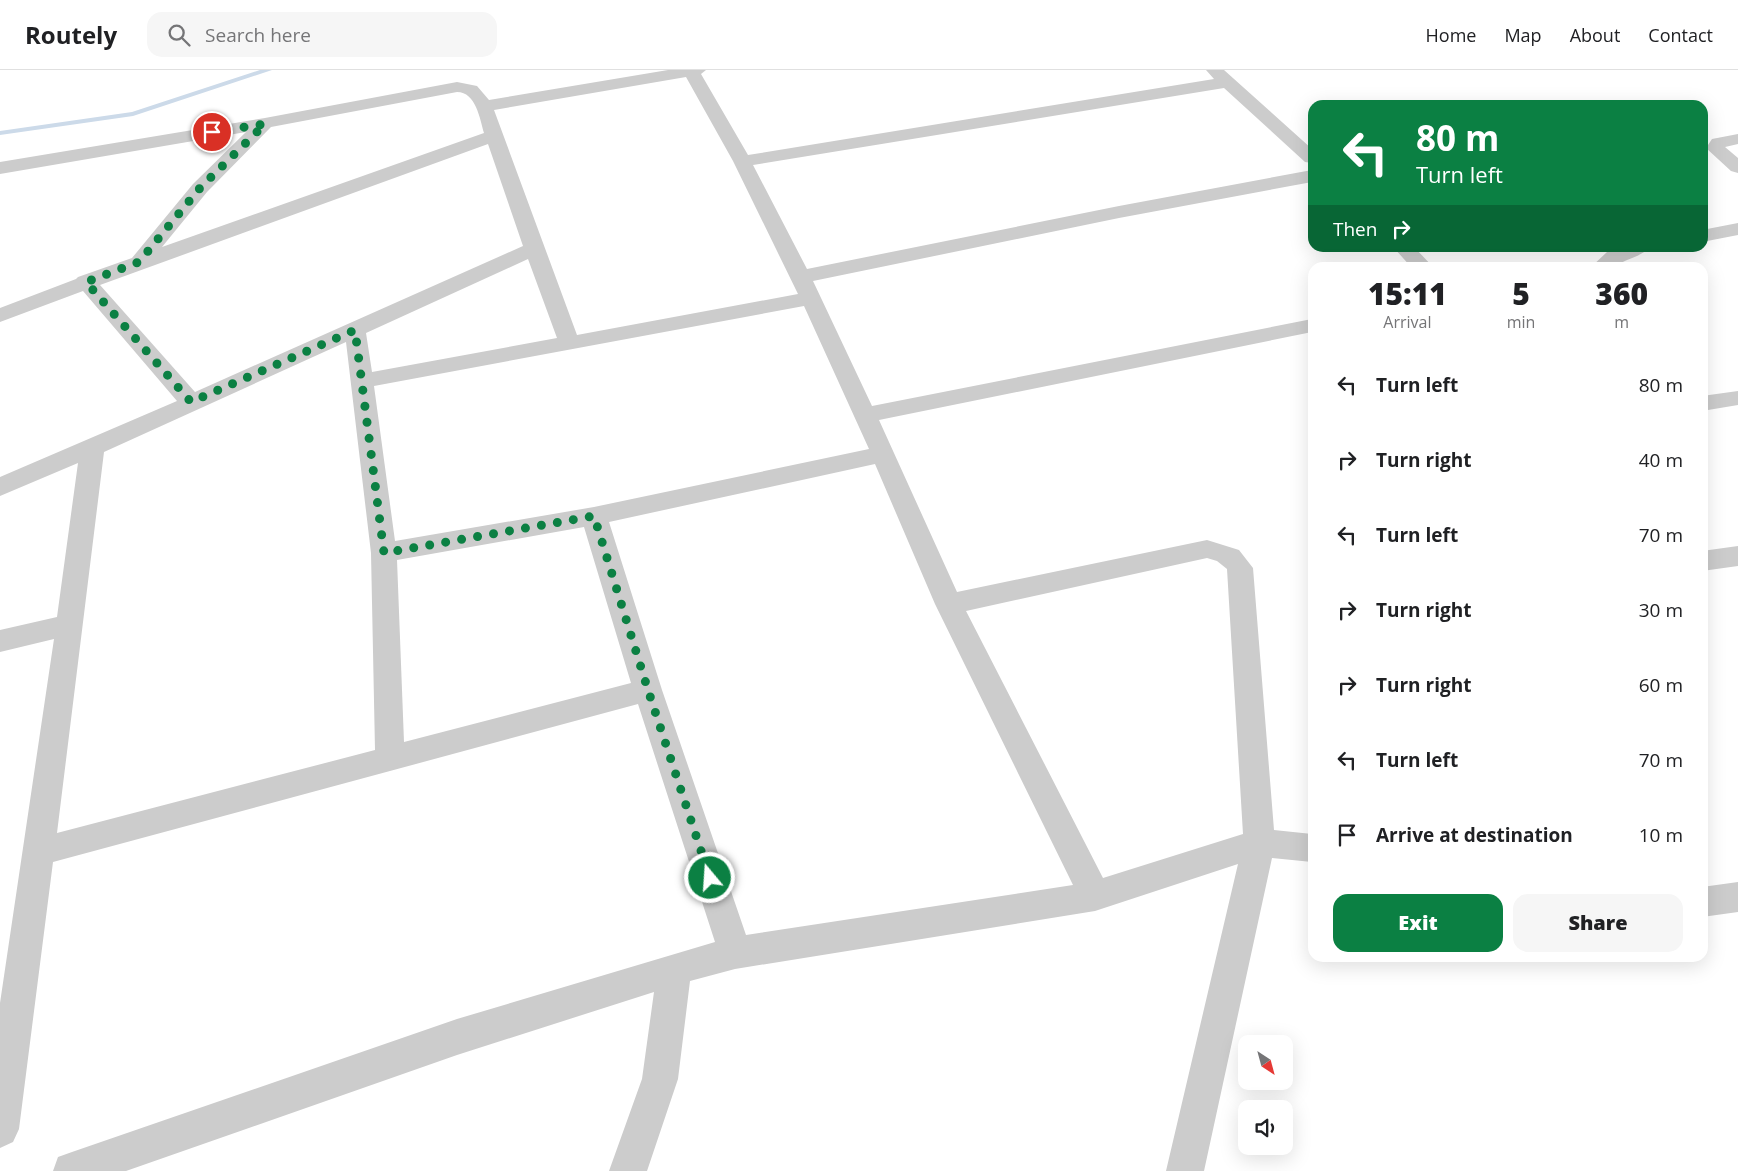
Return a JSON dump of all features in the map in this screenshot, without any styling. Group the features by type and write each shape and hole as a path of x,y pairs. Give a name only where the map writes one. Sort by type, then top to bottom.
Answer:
{"street":[{"path":"484,106 693,70 806,287 883,454 949,604 1095,896"},
{"path":"742,161 1221,76 1308,154"},
{"path":"0,168 265,124 457,87 472,89 484,106 496,135 534,249 570,344"},
{"path":"139,262 200,188 265,124"},
{"path":"0,316 139,262 496,135"},
{"path":"1738,138 1715,145 1719,152 1738,166"},
{"path":"364,382 570,344 1118,212 1308,177"},
{"path":"1708,235 1738,229"},
{"path":"0,487 92,448 534,249"},
{"path":"1408,252 1418,262"},
{"path":"1607,262 1614,256 1626,252"},
{"path":"86,282 191,402"},
{"path":"865,415 1308,326"},
{"path":"355,330 364,382 384,553 390,758"},
{"path":"1708,403 1738,398"},
{"path":"0,1129 70,625 92,448"},
{"path":"384,553 594,516 883,454"},
{"path":"594,516 648,690 736,953"},
{"path":"949,604 1207,550 1219,550 1229,554 1240,568 1259,843 1185,1171"},
{"path":"1708,560 1738,556"},
{"path":"0,641 70,625"},
{"path":"39,852 648,690"},
{"path":"72,1171 438,1043 674,969 736,953 1095,896 1259,843 1308,848"},
{"path":"1708,901 1738,897"},
{"path":"628,1171 660,1079 668,1029 674,969"}],"waterway":[{"path":"0,133 133,114 268,70"}],"route":[{"path":"212,132 265,124 200,188 139,262 86,282 191,402 355,330 364,382 384,553 594,516 648,690 710,878"}]}
